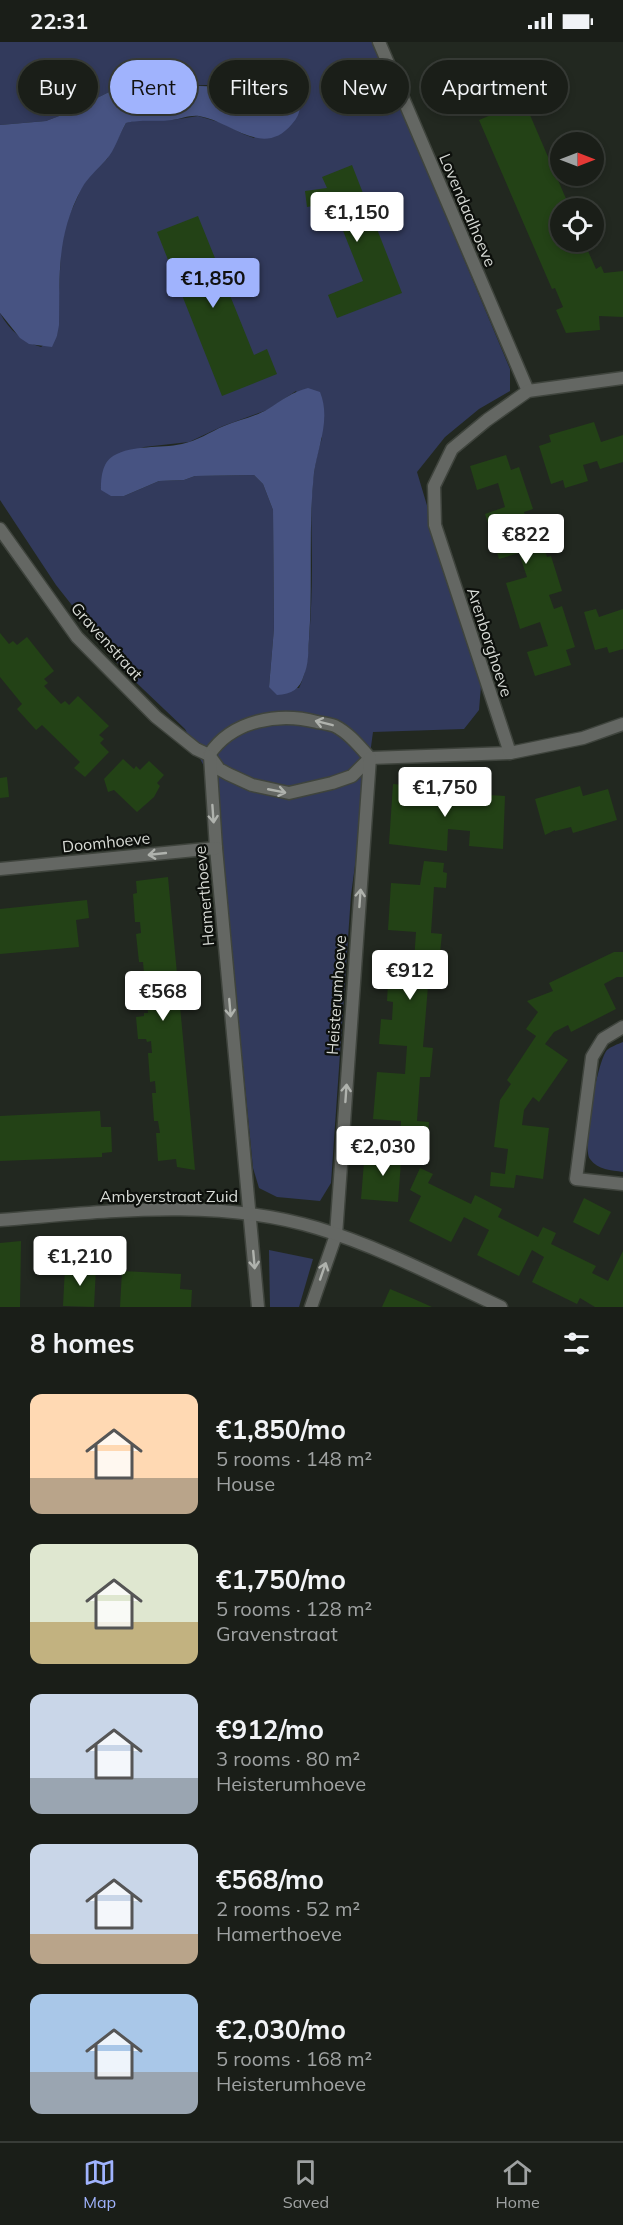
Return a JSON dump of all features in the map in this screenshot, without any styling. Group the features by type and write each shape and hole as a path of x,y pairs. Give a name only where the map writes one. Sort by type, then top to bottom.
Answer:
{"street":[{"name":"Lovendaalhoeve","path":"379,42 528,391"},
{"name":"Arenborghoeve","path":"510,753 435,525 434,486 452,449 487,420 528,391 623,378"},
{"name":"Gravenstraat","path":"0,529 77,637 156,717 196,749 210,755 219,768 228,774 252,785 289,793 352,776 370,758"},
{"path":"210,755 226,737 254,722 288,717 305,718 335,726 370,758 510,753 583,738 623,724"},
{"name":"Hamerthoeve","path":"210,755 216,848 258,1307"},
{"name":"Heisterumhoeve","path":"311,1307 336,1235 370,758"},
{"name":"Doomhoeve","path":"0,869 216,848"},
{"path":"623,1027 603,1039 592,1057 588,1070 576,1179 623,1184"},
{"name":"Ambyerstraat Zuid","path":"0,1220 108,1211 177,1209 249,1214 294,1222 336,1235 382,1253 501,1307"}],"shaded area":[{"path":"0,42 373,42 381,60 321,60 321,114 403,114 510,369 510,391 479,409 445,437 417,472 481,686 479,710 464,729 373,732 351,895 331,1183 320,1201 277,1197 259,1188 253,1168 216,790 185,729 123,670 56,585 0,500 0,313 17,334 34,345 41,347 57,336 61,249 66,223 82,187 89,176 107,159 126,123 137,120 172,120 198,116 222,123 254,138 282,114 309,114 309,60 209,60 209,85 197,85 197,60 110,60 110,92 98,98 98,60 18,60 18,114 64,114 46,121 0,125","holes":["296,391 322,438 311,518 311,602 305,670 299,688 269,687 274,628 273,510 263,484 254,475 195,476 184,480 159,481 124,496 112,457 144,447 189,442 223,426 267,410"]},
{"path":"197,86 209,86 209,114 298,114 281,134 270,138 247,135 199,116 126,123 109,156 82,188 68,222 61,255 57,336 52,347 29,344 20,338 0,313 0,125 46,121 64,114 98,114 98,98 109,92 110,114 197,114"},
{"path":"308,388 320,392 324,422 312,494 308,657 306,670 298,687 291,692 277,695 269,687 274,628 273,510 263,484 254,475 195,476 184,480 159,481 124,496 111,496 101,490 101,481 106,463 121,452 193,441 224,426 263,412 292,394"},
{"path":"623,1042 623,1172 605,1169 593,1163 588,1152 588,1139 595,1086 603,1057 608,1049"},
{"path":"269,1250 313,1259 299,1307 270,1307"}],"building":[{"path":"493,114 530,114 550,161 550,186 561,186 566,198 550,198 550,252 588,252 596,269 601,266 604,273 623,271 623,317 599,316 600,330 566,333 556,310 563,307 555,288 552,289 479,120"},
{"path":"352,165 402,293 337,318 328,295 363,281 332,203 307,207 305,191 327,188 322,177"},
{"path":"198,216 254,355 267,349 277,374 222,396 157,232"},
{"path":"594,422 601,442 623,435 623,462 600,469 597,461 583,465 588,481 565,488 563,480 551,484 539,446 551,442 549,435"},
{"path":"506,455 511,470 519,467 533,509 524,512 533,539 541,536 547,557 551,556 562,591 549,595 554,609 562,606 575,647 566,650 571,665 535,676 527,652 548,646 540,622 520,629 506,583 527,577 519,553 499,559 485,514 505,507 498,483 477,490 470,466"},
{"path":"596,609 599,617 623,609 623,649 609,653 607,647 595,650 584,612"},
{"path":"0,633 9,644 13,641 17,645 27,637 54,671 44,679 48,683 44,686 61,704 65,701 69,705 78,696 109,726 99,735 104,739 100,743 109,752 85,777 74,768 80,762 42,725 36,730 17,709 22,704 0,677"},
{"path":"123,759 134,769 136,766 140,770 149,761 164,775 157,783 160,786 154,797 137,812 114,790 108,792 104,779"},
{"path":"7,777 9,797 0,798 0,778"},
{"path":"393,784 430,787 429,795 441,796 442,792 505,796 503,849 469,846 470,831 448,829 447,851 389,844"},
{"path":"580,786 583,796 608,789 617,820 573,833 571,827 555,830 545,835 535,799"},
{"path":"424,861 444,863 443,872 447,873 446,888 434,887 431,933 442,934 439,963 430,962 423,1047 433,1048 430,1077 420,1077 417,1121 429,1122 428,1136 400,1136 401,1121 373,1119 377,1072 405,1074 407,1046 379,1044 381,1019 392,1020 393,1002 387,1001 388,983 383,983 385,959 414,961 416,932 388,930 391,883 420,885"},
{"path":"168,877 195,1170 177,1167 176,1159 158,1161 156,1133 160,1133 158,1121 154,1121 152,1093 156,1093 155,1081 150,1082 148,1053 152,1053 151,1041 138,1039 136,1017 148,1013 147,1001 143,1002 140,974 144,973 143,962 139,962 136,934 141,933 140,922 135,922 133,894 137,893 136,881"},
{"path":"87,900 89,918 76,920 79,947 0,954 0,909"},
{"path":"614,952 623,952 623,977 617,977 604,984 616,1009 571,1032 568,1025 554,1032 545,1044 568,1060 539,1102 533,1097 524,1110 522,1125 549,1128 543,1179 516,1175 514,1188 490,1186 491,1172 505,1174 508,1149 494,1147 500,1100 511,1084 507,1080 536,1036 526,1029 538,1012 527,1001 553,991 549,983"},
{"path":"100,1111 101,1127 111,1127 112,1152 102,1153 102,1157 0,1161 0,1116"},
{"path":"382,1147 402,1148 398,1202 361,1199 364,1162 381,1164"},
{"path":"420,1168 433,1174 428,1183 471,1204 475,1195 502,1209 498,1217 538,1237 543,1227 556,1233 551,1244 596,1266 592,1273 608,1281 623,1251 623,1307 595,1307 580,1298 577,1304 532,1282 544,1257 532,1250 519,1276 477,1255 489,1230 464,1217 451,1242 409,1221 421,1196 410,1190"},
{"path":"584,1198 611,1212 599,1235 573,1222"},
{"path":"21,1241 20,1307 0,1307 0,1243"},
{"path":"65,1267 96,1268 94,1307 63,1306"},
{"path":"122,1271 181,1274 180,1289 192,1290 191,1307 120,1307"},
{"path":"390,1289 414,1299 432,1307 382,1307"}]}
